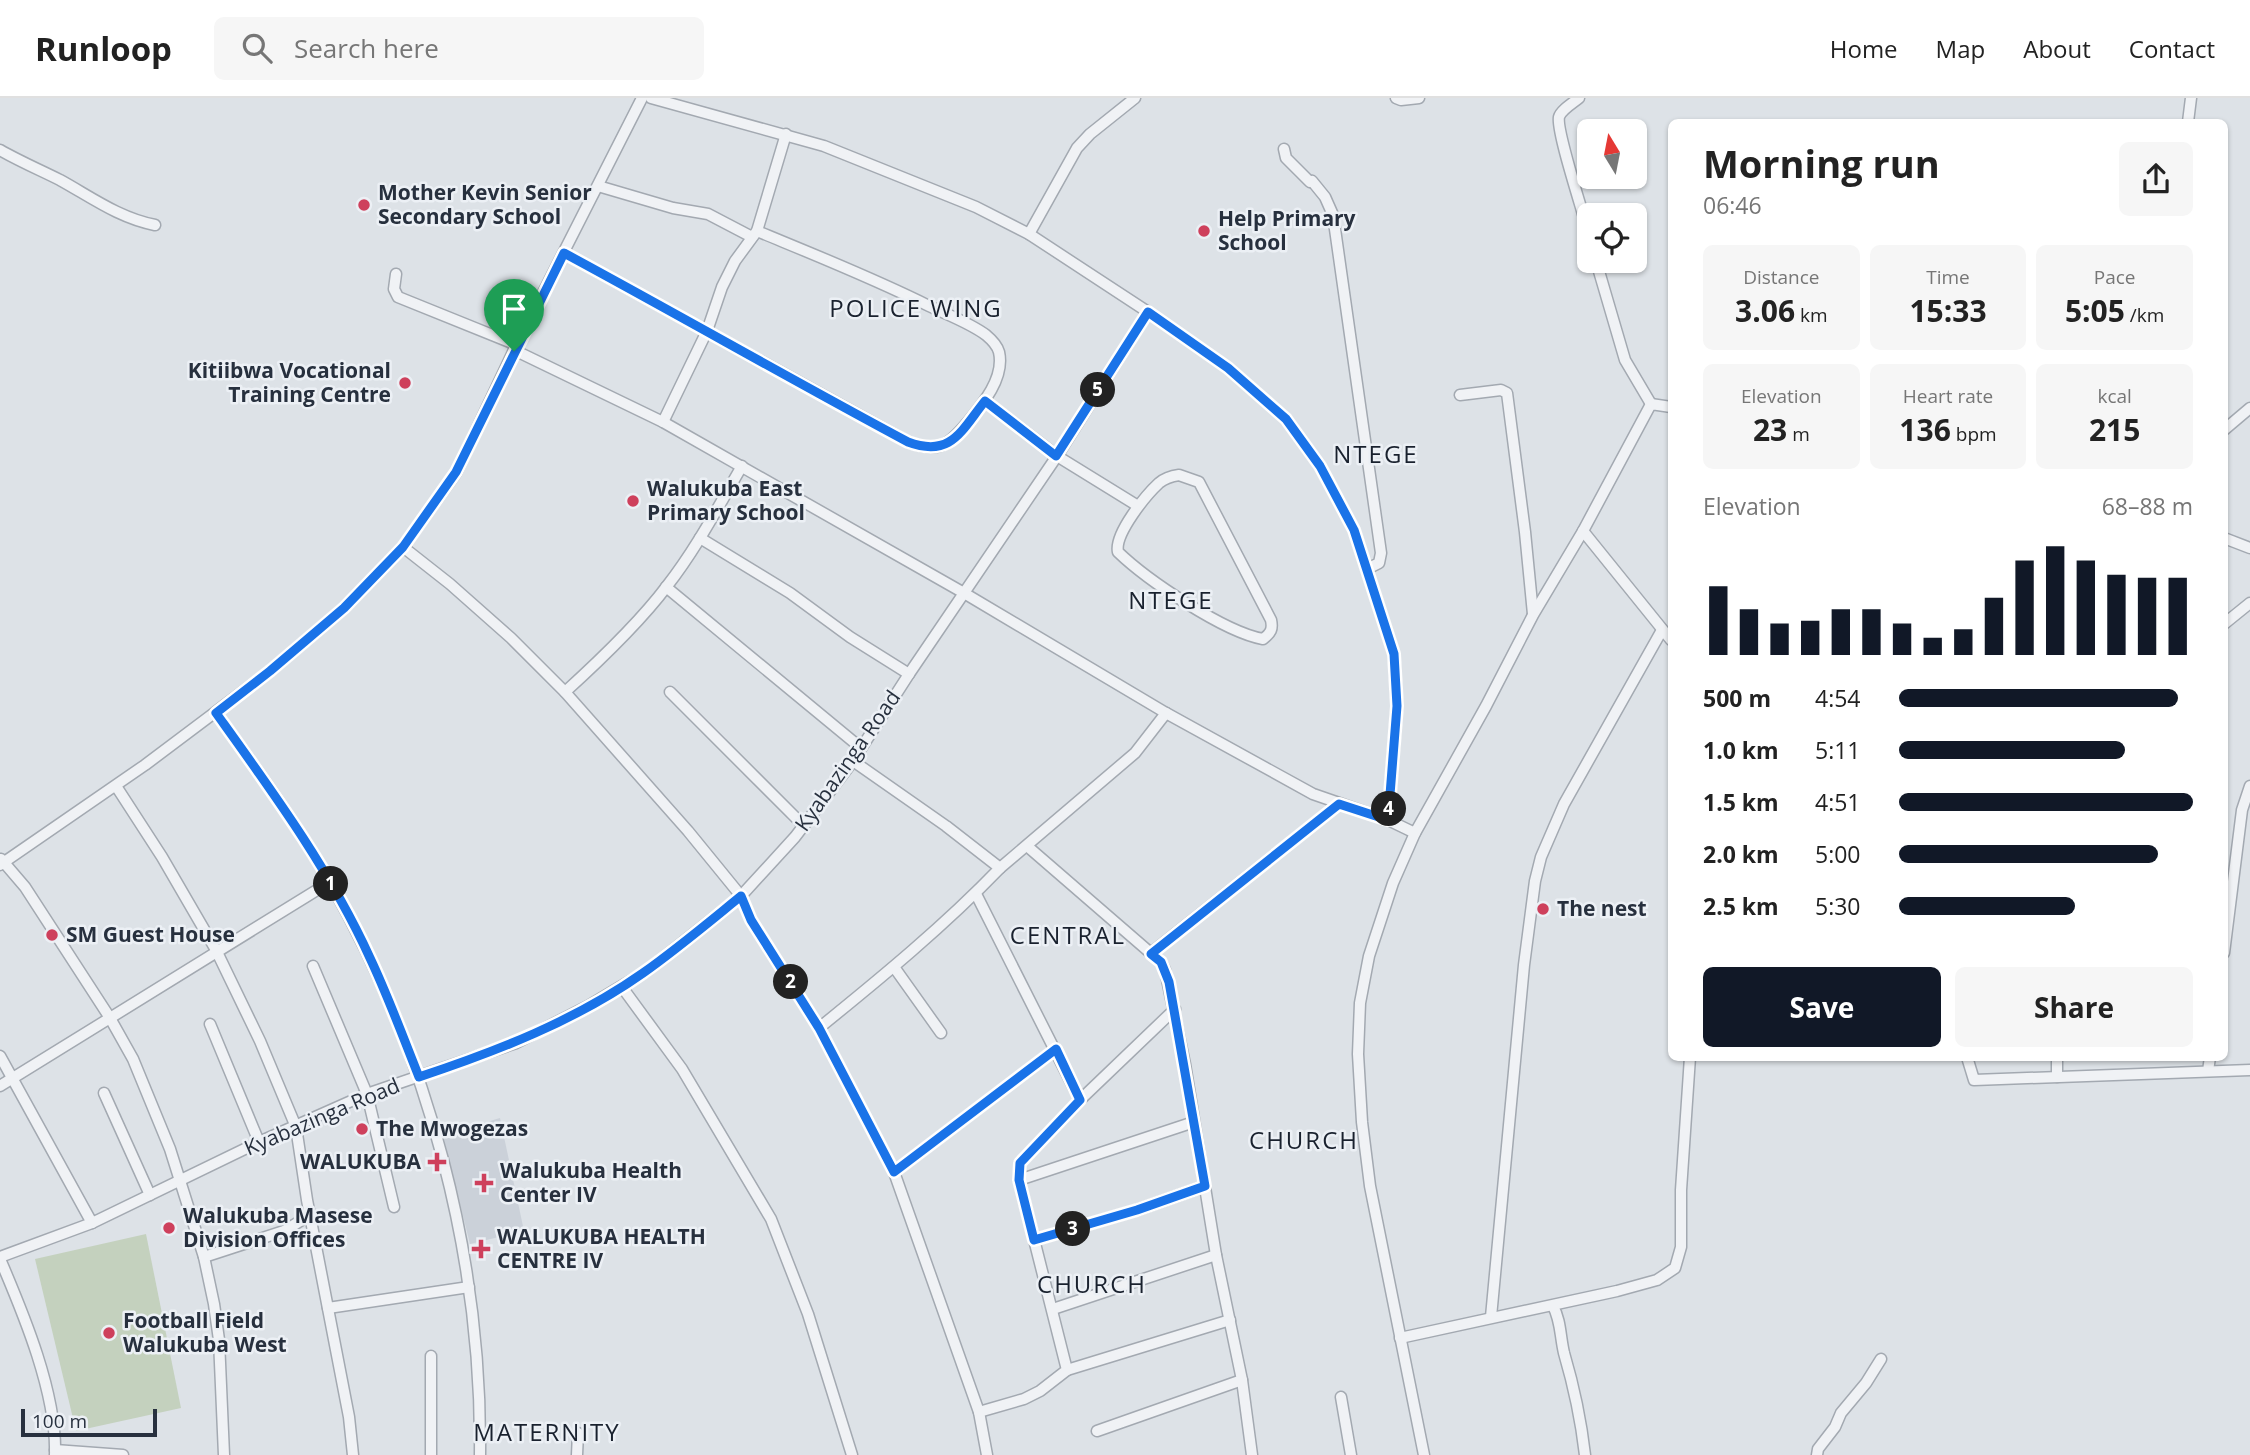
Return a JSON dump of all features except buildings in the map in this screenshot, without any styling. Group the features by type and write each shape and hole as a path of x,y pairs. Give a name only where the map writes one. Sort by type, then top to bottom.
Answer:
{"street":[{"path":"224,1455 219,1340 204,1257 155,1111 133,1059 110,1018 25,887 1,862 116,786 270,671 344,608 403,547 456,472 642,98"},
{"path":"651,98 824,146 976,206 1029,234 1148,312 1228,368 1286,419 1320,466 1354,530 1394,654 1397,706 1388,820"},
{"path":"1029,234 1077,148 1090,134 1135,98"},
{"path":"1396,98 1419,98"},
{"path":"1578,98 1563,111 1559,120 1580,203"},
{"path":"2188,119 2191,98"},
{"path":"663,422 707,331 722,286 735,261 755,234 786,134"},
{"path":"1284,149 1286,158 1312,181 1325,197 1333,215 1381,553 1379,563 1367,569"},
{"path":"0,150 101,205 137,222 155,225"},
{"path":"564,253 803,386 924,448 938,448 948,443 985,401 999,369 999,354 995,343 985,334 892,288 708,214 673,208 598,186"},
{"path":"1601,273 1625,360 1651,404"},
{"path":"396,274 394,289 398,297 516,348 663,422 964,593 1166,713 1313,794 1388,820 1415,833"},
{"name":"Kyabazinga Road","path":"0,1258 92,1223 259,1142 367,1094 516,1043 645,972 741,896 804,826 853,761 1056,456 1148,312"},
{"path":"1460,395 1501,390 1507,393 1533,615"},
{"path":"985,401 1056,456 1138,506"},
{"path":"1651,404 1668,407"},
{"path":"1424,1455 1370,1186 1358,1086 1360,1003 1369,956 1393,883 1415,833 1651,404"},
{"path":"2228,427 2250,408"},
{"path":"565,692 592,668 666,587 700,538 742,466"},
{"path":"1190,476 1199,482 1271,620 1270,633 1263,639 1243,634 1181,599 1121,555 1117,549 1119,541 1138,506 1161,481 1170,477 1190,476"},
{"path":"1583,531 1668,636"},
{"path":"700,538 790,593 850,637 909,674"},
{"path":"2228,540 2250,548"},
{"path":"403,547 481,611 565,692 688,831 741,896 751,920 819,1028 894,1172 979,1412 987,1455"},
{"path":"666,587 861,748"},
{"path":"2228,621 2250,603"},
{"path":"1491,1317 1535,881 1541,857 1564,804 1662,629"},
{"path":"670,692 804,826"},
{"path":"216,713 277,799 330,882 370,957 419,1077 462,1242 478,1365 480,1455"},
{"path":"819,1028 894,967 976,894 1000,868 1135,753 1166,713"},
{"path":"853,761 946,826 1000,868"},
{"path":"116,786 162,857 216,950 260,1041 296,1127 349,1417 353,1455"},
{"path":"2228,921 2242,810 2250,786"},
{"path":"1151,954 1339,804"},
{"path":"1027,846 1161,962 1165,970 1175,1009 1216,1255 1242,1380 1252,1455"},
{"path":"0,1086 216,950 330,882"},
{"path":"976,894 1080,1100"},
{"path":"313,966 367,1094 394,1207"},
{"path":"894,967 942,1033"},
{"path":"622,987 682,1069 771,1219 808,1314 852,1455"},
{"path":"1067,1370 1019,1180 1020,1163 1080,1100 1175,1009"},
{"path":"210,1024 259,1142"},
{"path":"894,1172 1056,1049"},
{"path":"0,1056 92,1223"},
{"path":"1400,1338 1553,1306 1657,1280 1675,1268 1681,1247 1682,1178 1690,1061"},
{"path":"1968,1061 1974,1080 2250,1070"},
{"path":"2057,1061 2057,1077"},
{"path":"2208,1071 2209,1061"},
{"path":"104,1093 150,1195"},
{"path":"1019,1180 1194,1122"},
{"path":"1034,1240 1137,1210 1205,1186"},
{"path":"204,1257 284,1231 310,1215"},
{"path":"1053,1310 1216,1255"},
{"path":"0,1258 23,1312 41,1369 54,1429 55,1452 123,1455"},
{"path":"328,1308 469,1287"},
{"path":"1553,1306 1559,1318 1564,1351 1572,1376 1585,1455"},
{"path":"979,1412 1024,1399 1040,1391 1067,1370 1230,1320"},
{"path":"431,1356 431,1455"},
{"path":"1817,1455 1818,1449 1835,1427 1841,1413 1866,1383 1881,1359"},
{"path":"1097,1431 1242,1380"},
{"path":"1341,1398 1351,1455"},
{"path":"577,1455 578,1433"}],"shaded area":[{"name":"Walukuba Health Center IV","path":"500,1118 524,1231 470,1244 443,1135"}],"green space":[{"name":"Football Field Walukuba West","path":"146,1234 181,1408 76,1431 35,1259"}],"place":[{"name":"Mother Kevin Senior Secondary School","path":"364,205"},
{"name":"Help Primary School","path":"1204,231"},
{"name":"Kitiibwa Vocational Training Centre","path":"405,383"},
{"name":"Walukuba East Primary School","path":"633,501"},
{"name":"The nest","path":"1543,909"},
{"name":"SM Guest House","path":"52,935"},
{"name":"The Mwogezas","path":"362,1129"},
{"name":"WALUKUBA","path":"437,1162"},
{"name":"Walukuba Health Center IV","path":"484,1183"},
{"name":"Walukuba Masese Division Offices","path":"169,1228"},
{"name":"WALUKUBA HEALTH CENTRE IV","path":"481,1249"},
{"name":"Football Field Walukuba West","path":"109,1333"}],"district":[{"name":"POLICE WING","path":"916,309"},
{"name":"NTEGE","path":"1376,455"},
{"name":"NTEGE","path":"1171,601"},
{"name":"CENTRAL","path":"1068,936"},
{"name":"CHURCH","path":"1304,1141"},
{"name":"CHURCH","path":"1092,1285"},
{"name":"MATERNITY","path":"547,1433"}],"route":[{"path":"564,253 803,386 924,448 938,448 956,437 985,401 1056,456 1148,312 1228,368 1286,419 1320,466 1354,530 1394,654 1397,706 1388,820 1339,804 1151,954 1161,962 1169,982 1205,1186 1137,1210 1034,1240 1019,1180 1020,1163 1080,1100 1056,1049 894,1172 819,1028 751,920 741,896 622,987 516,1043 419,1077 370,957 330,882 277,799 216,713 344,608 403,547 456,472 514,351 564,253"}]}
